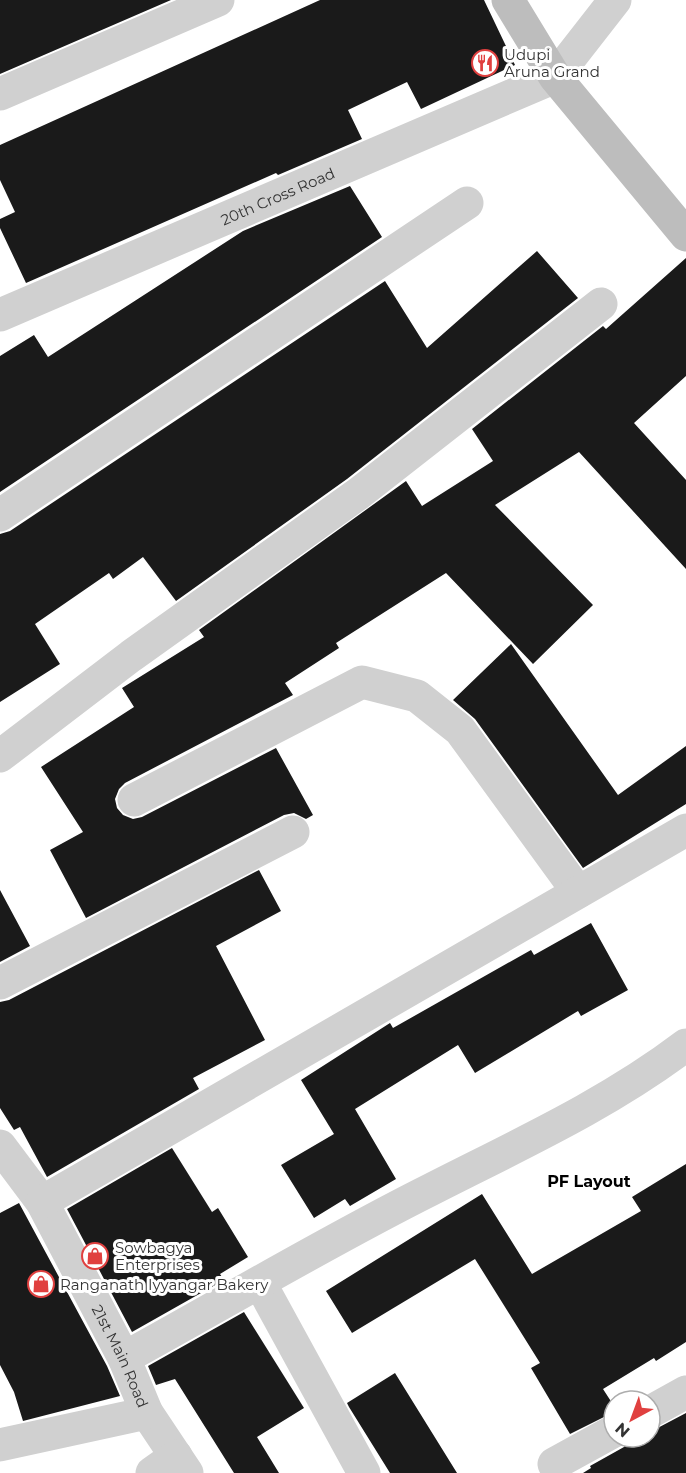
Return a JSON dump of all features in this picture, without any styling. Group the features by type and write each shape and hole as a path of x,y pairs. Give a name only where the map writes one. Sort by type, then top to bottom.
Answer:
{"street":[{"path":"0,94 218,0"},
{"path":"508,0 555,77 686,235"},
{"path":"555,77 615,0"},
{"name":"20th Cross Road","path":"0,315 555,77"},
{"path":"0,515 467,203"},
{"path":"0,756 131,656 358,494 601,304"},
{"path":"134,800 362,682 417,696 460,730 579,892"},
{"path":"42,1202 686,830"},
{"path":"0,983 293,832"},
{"path":"124,1359 428,1190 595,1107 686,1045"},
{"name":"21st Main Road","path":"0,1146 42,1202 124,1359 172,1467"},
{"path":"260,1283 364,1473"},
{"path":"662,1405 686,1392"},
{"path":"0,1445 147,1413"},
{"path":"554,1464 602,1438"}],"building":[{"path":"0,0 171,0 0,74"},
{"path":"320,0 484,0 515,65 421,109 407,82 348,110 362,139 278,175 276,173 26,283 0,228 0,219 15,212 0,180 0,145"},
{"path":"350,186 382,237 0,492 0,356 34,335 48,357 243,231"},
{"path":"537,251 578,298 347,479 176,601 143,557 113,579 109,573 35,624 60,664 0,702 0,534 10,531 385,281 427,348"},
{"path":"686,258 686,376 634,423 686,480 686,569 579,452 495,505 593,605 533,664 446,573 336,643 339,648 285,683 293,695 125,783 119,789 115,799 117,808 123,815 133,819 142,817 276,748 313,815 306,819 294,813 284,815 86,918 50,850 83,832 41,767 134,707 122,688 204,637 199,630 406,481 422,506 493,461 472,429 603,326 606,329"},
{"path":"511,644 618,795 686,746 686,804 583,868 475,719 453,700"},
{"path":"259,870 281,911 216,946 265,1040 193,1078 199,1089 47,1177 20,1127 14,1130 0,1108 0,1002 9,1000"},
{"path":"0,890 30,946 0,962"},
{"path":"591,923 628,990 581,1016 578,1011 475,1073 458,1045 355,1109 396,1179 350,1206 345,1199 314,1218 281,1165 334,1134 301,1080 390,1023 393,1028 531,950 534,955"},
{"path":"172,1148 212,1212 218,1208 248,1257 220,1274 224,1280 132,1332 67,1209"},
{"path":"686,1164 686,1342 656,1361 654,1358 602,1389 602,1418 570,1434 531,1368 540,1363 475,1259 352,1333 326,1291 482,1194 532,1274 641,1211 632,1197"},
{"path":"19,1203 107,1366 120,1396 23,1421 14,1392 0,1365 0,1213"},
{"path":"244,1312 304,1408 257,1437 279,1473 234,1473 175,1379 156,1385 148,1366"},
{"path":"395,1373 457,1473 390,1473 349,1407 347,1403"},
{"path":"686,1413 686,1473 583,1473 591,1468 590,1466 620,1449 662,1449 662,1426"}],"place":[{"name":"Udupi Aruna Grand","path":"485,63"},
{"name":"Sowbagya Enterprises","path":"95,1256"},
{"name":"Ranganath Iyyangar Bakery","path":"41,1284"}],"district":[{"name":"PF Layout","path":"589,1181"}]}
